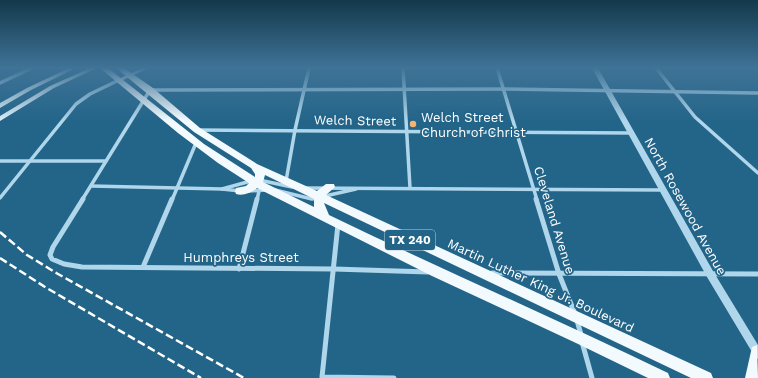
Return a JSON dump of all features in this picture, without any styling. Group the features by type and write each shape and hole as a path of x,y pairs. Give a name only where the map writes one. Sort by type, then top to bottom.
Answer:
{"main road":[{"path":"0,106 36,86"},
{"path":"1,119 30,100 56,86"},
{"name":"TX 240","path":"126,86 196,143 259,185 436,272 581,338 659,377"},
{"name":"Martin Luther King Jr. Boulevard","path":"144,86 198,130 254,166 481,273 577,316 706,378"},
{"path":"240,191 259,185 260,174 254,166"},
{"path":"325,218 317,203 318,197 325,189 330,188"},
{"path":"752,378 758,353"}],"street":[{"path":"0,198 76,104 90,94 107,86"},
{"path":"286,182 305,86"},
{"path":"405,86 410,188"},
{"name":"Cleveland Avenue","path":"502,86 559,274 577,316 581,338 592,378"},
{"name":"North Rosewood Avenue","path":"605,86 710,274 758,353"},
{"path":"669,86 695,117 758,173"},
{"path":"240,191 222,189 91,186 150,90 503,89 758,93"},
{"name":"Welch Street","path":"198,130 632,133"},
{"path":"142,268 196,143"},
{"path":"0,161 106,161"},
{"path":"259,185 283,190 306,198 361,188"},
{"path":"222,189 259,185 330,188 663,190"},
{"path":"239,269 259,185"},
{"name":"Humphreys Street","path":"91,186 53,247 50,254 52,260 72,266 239,269 334,268 436,272"},
{"path":"338,224 322,377 394,378"},
{"path":"481,273 758,274"}],"railway":[{"path":"0,232 27,255 58,274 244,378"},
{"path":"0,258 45,287 201,378"}],"place":[{"name":"Welch Street Church of Christ","path":"413,124"}]}
